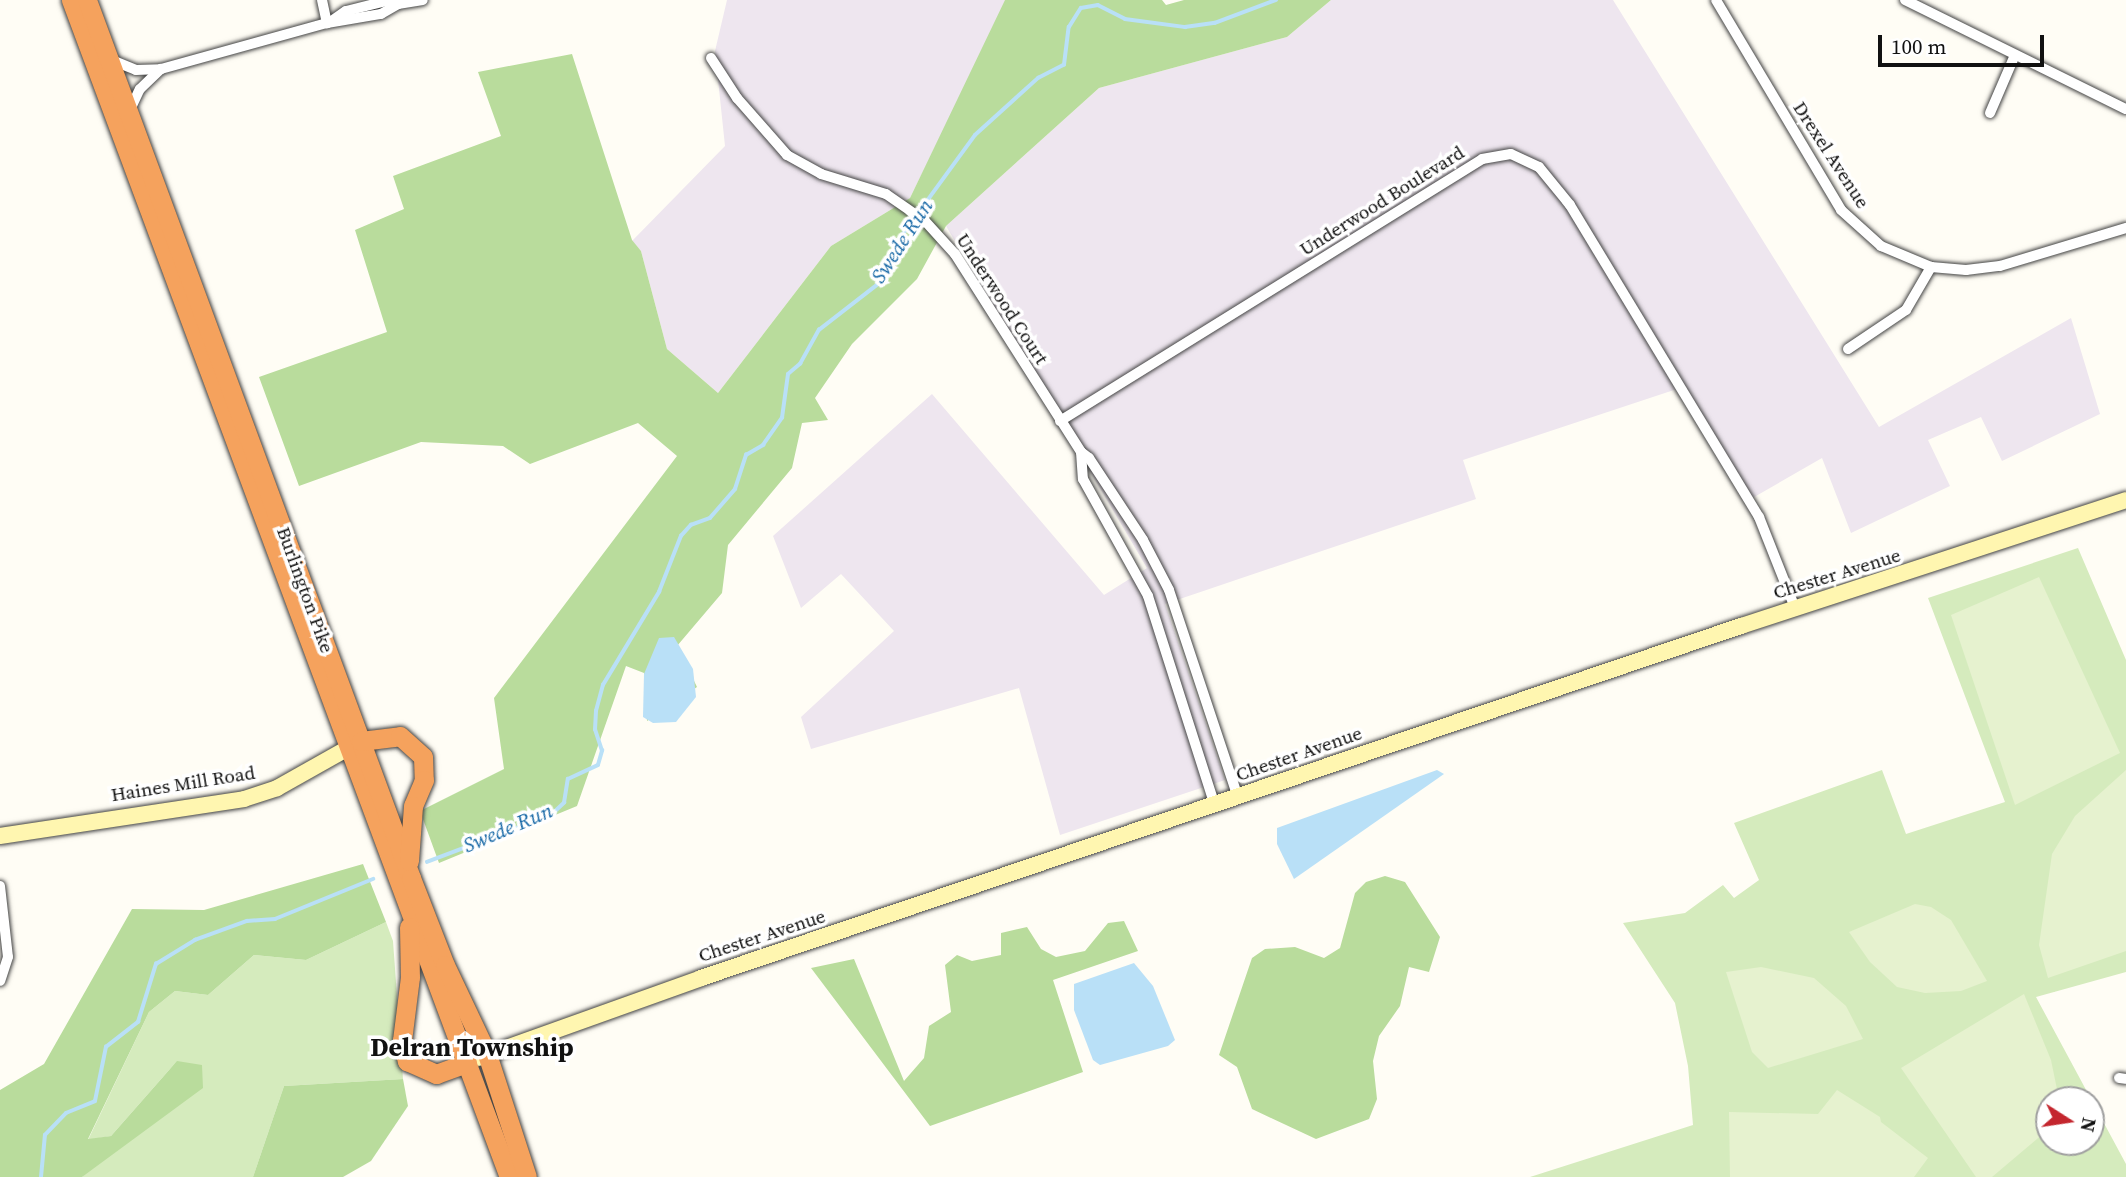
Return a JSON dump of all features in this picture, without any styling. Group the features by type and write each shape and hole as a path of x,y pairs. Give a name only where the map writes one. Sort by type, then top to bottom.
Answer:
{"highway":[{"name":"Burlington Pike","path":"71,0 354,745 445,965 487,1054 527,1177"},
{"name":"Burlington Pike","path":"87,0 130,113 354,745 409,912 509,1177"},
{"path":"354,745 400,736 423,757 424,780 412,814 408,871"},
{"path":"409,912 410,977 402,1040 407,1061 422,1072 436,1074 467,1063"}],"street":[{"path":"322,0 327,23"},
{"path":"109,59 136,70 161,69 327,23 381,14 398,4 423,0"},
{"name":"Drexel Avenue","path":"1716,0 1841,211 1881,246 1931,267 1966,270 2000,266 2126,228"},
{"path":"1905,0 2126,109"},
{"path":"1990,113 2015,55"},
{"name":"Underwood Court","path":"711,58 737,98 787,155 821,174 886,194 925,220 955,254 1060,421"},
{"path":"130,113 140,89 161,69"},
{"name":"Underwood Boulevard","path":"1060,421 1482,159 1511,154 1539,167 1575,213 1759,517 1795,608"},
{"path":"1847,349 1906,310 1931,267"},
{"path":"1060,421 1081,452 1089,458 1143,540 1169,590 1238,797"},
{"path":"1081,452 1083,479 1148,596 1215,806"},
{"name":"Chester Avenue","path":"467,1063 1238,797 1795,608 2126,500"},
{"name":"Haines Mill Road","path":"0,836 244,799 277,788 354,745"},
{"path":"0,886 8,957 0,981"}],"shaded area":[{"path":"727,0 1007,0 910,198 831,246 718,393 667,349 641,251 632,241 725,146 715,51"},
{"path":"1331,0 1613,0 1879,427 2071,318 2100,414 2002,461 1981,417 1928,440 1950,486 1851,533 1822,458 1749,500 1680,388 1463,460 1476,499 1165,604 1225,780 1060,835 1019,688 811,749 801,717 894,631 841,574 801,608 773,536 932,394 1104,595 1147,568 946,226 1099,88 1287,37"}],"green space":[{"path":"1005,0 1162,0 1166,5 1184,0 1331,0 1287,37 1099,88 946,226 917,279 852,344 815,398 828,420 802,423 792,468 728,545 722,593 677,646 697,687 647,721 644,673 626,666 577,806 439,863 420,811 504,769 494,698 677,456 638,423 530,464 503,446 421,442 299,486 259,377 387,332 355,230 404,209 393,176 501,136 478,72 572,54 632,240 641,251 667,349 718,393 831,246 910,198"},
{"path":"2078,548 2126,660 2126,972 2036,997 2084,1086 2035,1086 2035,1156 2105,1156 2105,1125 2126,1164 2126,1177 1530,1177 1693,1125 1688,1066 1675,1003 1623,923 1685,913 1723,885 1734,898 1759,880 1734,823 1882,770 1906,834 2005,802 1928,598"},
{"path":"2039,577 2120,753 2015,805 1951,615"},
{"path":"2126,770 2126,951 2048,978 2039,945 2052,854 2075,816"},
{"path":"363,864 386,922 306,960 254,955 208,995 175,991 149,1012 88,1139 111,1136 177,1061 202,1065 203,1088 82,1177 0,1177 0,1090 44,1064 132,909 204,910"},
{"path":"1385,876 1405,882 1440,937 1429,972 1409,967 1400,1006 1379,1036 1373,1061 1377,1099 1369,1119 1316,1139 1252,1109 1237,1067 1219,1055 1252,958 1265,949 1295,947 1324,958 1340,948 1355,893 1366,882"},
{"path":"1915,904 1931,907 1951,920 1987,981 1961,991 1925,993 1897,987 1870,962 1849,932"},
{"path":"1124,921 1138,951 1053,980 1083,1072 930,1126 811,968 854,959 904,1081 924,1058 929,1026 951,1012 945,965 957,955 972,961 1001,955 1001,933 1027,927 1041,949 1056,957 1085,951 1108,923"},
{"path":"386,922 393,941 403,1079 284,1086 253,1177 82,1177 177,1061 111,1136 88,1140 149,1012 175,991 208,995 254,955 306,960"},
{"path":"1761,967 1814,978 1846,1006 1863,1039 1768,1068 1752,1052 1726,972"},
{"path":"2024,994 2051,1060 2056,1086 2035,1086 2035,1141 1992,1177 1976,1177 1901,1068"},
{"path":"403,1079 408,1106 371,1161 343,1177 253,1177 284,1086"},
{"path":"1837,1090 1880,1117 1881,1122 1928,1158 1914,1177 1730,1177 1729,1112 1818,1114"}],"water":[{"path":"674,637 693,669 696,697 676,722 653,723 643,717 644,674 659,638"},
{"path":"1437,770 1444,774 1294,879 1277,844 1277,828"},
{"path":"1134,963 1153,986 1175,1040 1168,1046 1100,1065 1093,1060 1074,1010 1074,984"}],"waterway":[{"name":"Swede Run","path":"427,862 551,815 564,803 568,779 598,765 602,751 595,730 596,711 603,685 659,592 681,536 691,525 710,518 735,489 746,455 763,445 782,418 788,374 800,364 819,330 878,284 900,238 975,135 1038,78 1064,65 1069,27 1081,8 1098,5 1125,19 1185,27 1215,23 1276,0"},
{"name":"Swede Run","path":"41,1177 45,1135 66,1113 95,1101 106,1047 138,1022 156,964 195,940 247,921 275,919 373,879"}],"district":[{"name":"Delran Township","path":"472,1048"}]}
